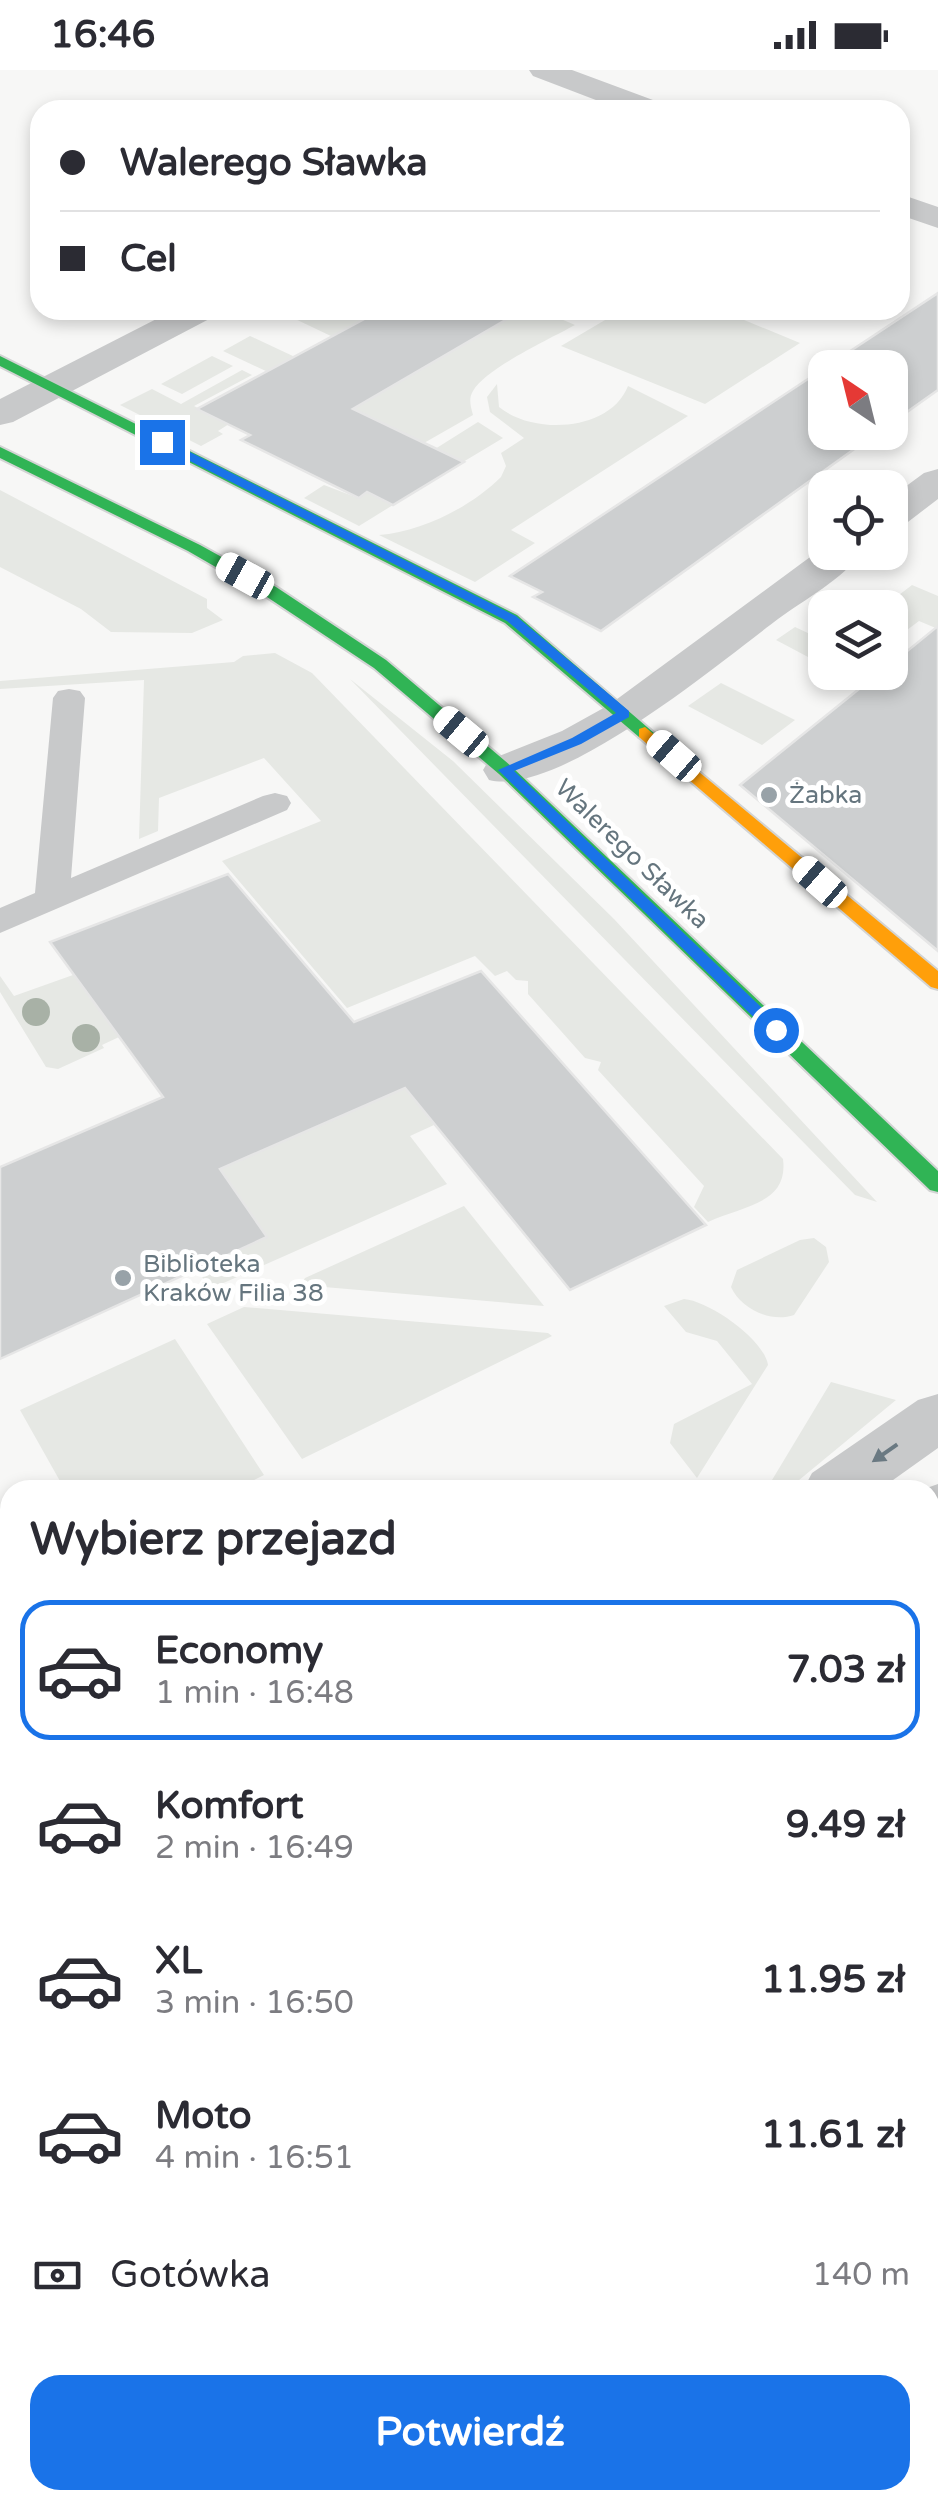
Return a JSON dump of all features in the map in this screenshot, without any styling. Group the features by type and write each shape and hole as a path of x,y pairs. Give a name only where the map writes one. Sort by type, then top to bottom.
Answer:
{"street":[{"path":"544,70 595,100"},
{"path":"910,208 938,218"},
{"path":"0,414 182,320"},
{"path":"0,360 512,618 938,982"},
{"name":"Walerego Sławka","path":"0,452 166,533 270,591 380,664 505,770 938,1184"},
{"path":"908,504 938,481"},
{"path":"505,770 576,741 624,714 818,570"},
{"path":"847,1480 938,1416"}],"lane":[{"path":"52,899 70,698"},
{"path":"0,921 275,803"}],"shaded area":[{"path":"297,320 363,320 333,337"},
{"path":"507,320 563,320 575,325 491,373 473,391 473,415 424,443 342,405 437,360"},
{"path":"605,320 744,320 800,343 705,404 561,346"},
{"path":"250,336 295,357 268,372 223,351"},
{"path":"212,356 233,366 182,394 161,384"},
{"path":"242,370 252,375 194,406 229,424 218,431 223,434 201,446 120,405 152,389 181,404"},
{"path":"497,384 499,407 531,422 550,425 588,420 605,413 628,386 688,416 511,530 535,543 475,582 379,535 412,529 444,516 501,477 506,466 501,453 524,438 490,412 487,397"},
{"path":"478,422 503,438 463,462 435,449"},
{"path":"324,485 358,498 367,492 393,505 359,526 304,498"},
{"path":"0,490 207,599 207,608 223,620 192,633 111,632 81,609 0,567"},
{"path":"912,585 938,596 938,629 919,621 908,629 905,590"},
{"path":"795,627 808,633 808,657 776,640"},
{"path":"275,653 312,673 783,1159 783,1174 770,1195 708,1222 694,1207 704,1186 598,1070 601,1062 585,1058 528,994 528,981 516,980 507,971 495,976 475,956 347,1008 222,861 321,821 264,758 159,798 158,831 139,839 144,680 0,689 0,681 234,662 243,656"},
{"path":"350,679 453,761 614,919 877,1202 855,1195"},
{"path":"721,683 795,720 762,745 688,706"},
{"path":"73,975 119,1037 58,1069 46,1067 0,992 0,976 14,996"},
{"path":"405,1088 434,1125 410,1136 447,1184 210,1289 197,1269 267,1237 220,1169"},
{"path":"464,1206 544,1306 301,1285 305,1278"},
{"path":"814,1238 826,1247 829,1262 794,1315 776,1317 758,1312 736,1295 731,1287 737,1270 800,1240"},
{"path":"684,1299 707,1306 734,1323 757,1344 768,1365 697,1478 670,1443 674,1424 752,1384 717,1341 686,1332 664,1306"},
{"path":"244,1307 552,1336 302,1459 207,1324"},
{"path":"175,1339 264,1475 254,1480 59,1480 20,1410"},
{"path":"831,1382 896,1400 799,1480 772,1480"}],"building":[{"path":"938,293 938,390 908,411 908,350 852,350 897,320 910,320 910,312"},
{"path":"362,320 506,320 353,409 464,462 393,505 367,492 359,498 241,440 250,435 197,409"},
{"path":"808,379 808,450 853,450 825,470 808,470 808,482 601,631 533,597 542,592 510,576"},
{"path":"938,626 938,951 740,785 858,690 908,690 908,650"},
{"path":"228,874 354,1022 481,971 706,1225 570,1290 405,1088 220,1169 267,1237 0,1359 0,1167 163,1097 50,942"}],"traffic: fast":[{"path":"0,360 511,619 645,733"},
{"path":"0,452 194,548 270,591 380,664 505,770 938,1184"}],"traffic: slow":[{"path":"645,733 938,982"}],"place":[{"name":"Żabka","path":"769,795"},
{"name":"Biblioteka Kraków Filia 38","path":"123,1278"}],"route":[{"path":"162,442 512,618 624,714 576,741 505,770 776,1030"}]}
